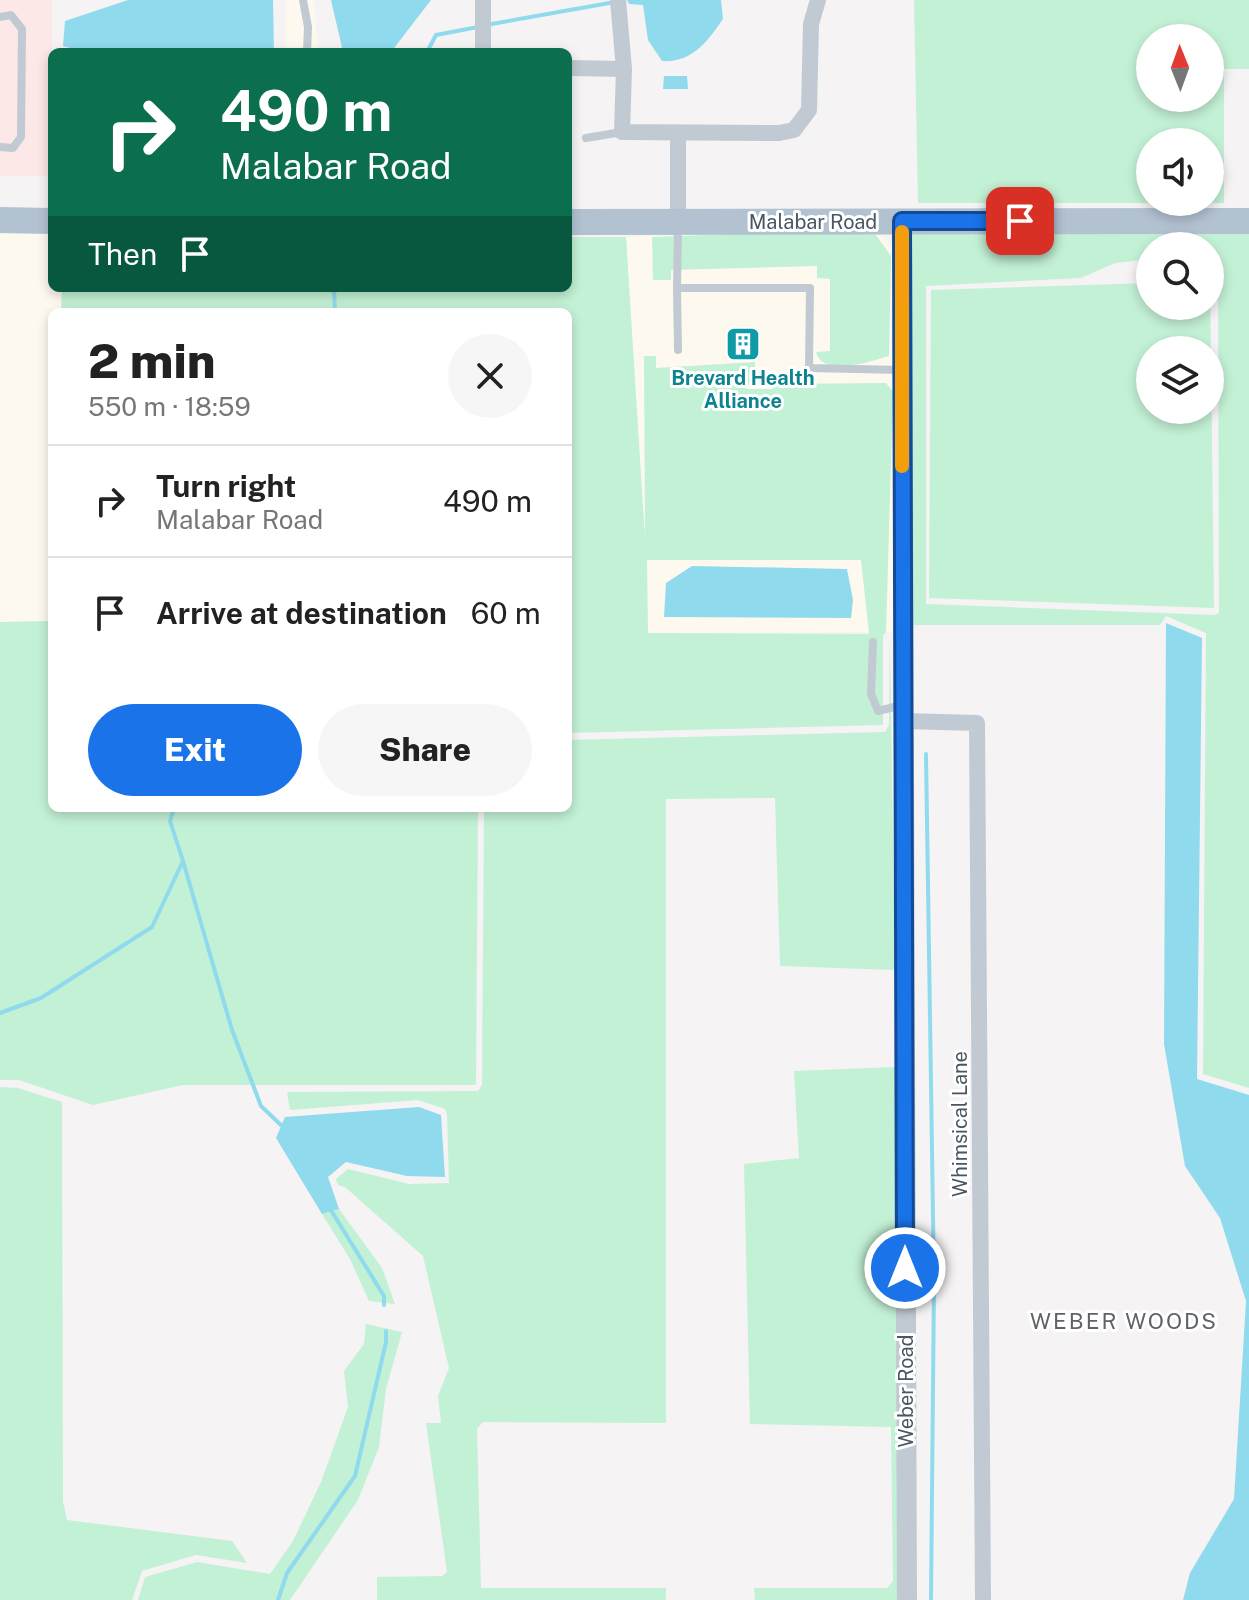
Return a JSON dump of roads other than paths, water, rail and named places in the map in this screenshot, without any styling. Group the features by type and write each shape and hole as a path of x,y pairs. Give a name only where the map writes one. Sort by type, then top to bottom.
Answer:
{"main road":[{"path":"0,220 48,221"},
{"name":"Malabar Road","path":"572,222 1249,221"}],"street":[{"path":"483,0 483,44"},
{"path":"618,5 628,88 622,132 779,133 803,123 809,110 809,48 818,0"},
{"path":"572,68 624,69"},
{"path":"678,133 678,222"},
{"name":"Weber Road","path":"902,221 907,1600"},
{"name":"Whimsical Lane","path":"903,713 977,723 983,1600"}],"lane":[{"path":"303,0 308,27 307,48"},
{"path":"0,17 11,15 22,29 21,137 13,148 0,147"},
{"path":"586,138 622,132"},
{"path":"678,222 678,350"},
{"path":"677,288 810,288 809,368 902,371"},
{"path":"873,642 871,694 878,711 903,713"}],"water":[{"path":"128,0 273,0 274,48 70,48 63,46 65,21"},
{"path":"331,0 431,0 394,48 342,48"},
{"path":"627,0 721,0 723,19 705,43 690,55 662,61 648,40 643,5 629,4"},
{"path":"664,76 687,76 688,89 663,89"},
{"path":"692,566 847,569 853,600 851,618 664,617 666,583"},
{"path":"1166,623 1202,638 1197,1079 1249,1095 1249,1600 1183,1600 1190,1573 1234,1499 1246,1301 1220,1218 1185,1166 1164,1044"},
{"path":"419,1107 441,1115 445,1177 407,1176 346,1162 328,1177 339,1209 322,1214 276,1138 285,1117"}],"waterway":[{"path":"486,25 615,2"},
{"path":"429,48 436,35 478,27"},
{"path":"334,292 335,308"},
{"path":"926,754 934,1282 931,1600"},
{"path":"0,1013 41,998 152,927 183,861 170,821 173,812"},
{"path":"183,861 232,1030 261,1106 283,1127"},
{"path":"329,1207 384,1296 384,1305"},
{"path":"278,1600 287,1573 355,1476 386,1331"}],"place":[{"name":"Brevard Health Alliance","path":"743,344"}],"district":[{"name":"WEBER WOODS","path":"1124,1321"}]}
